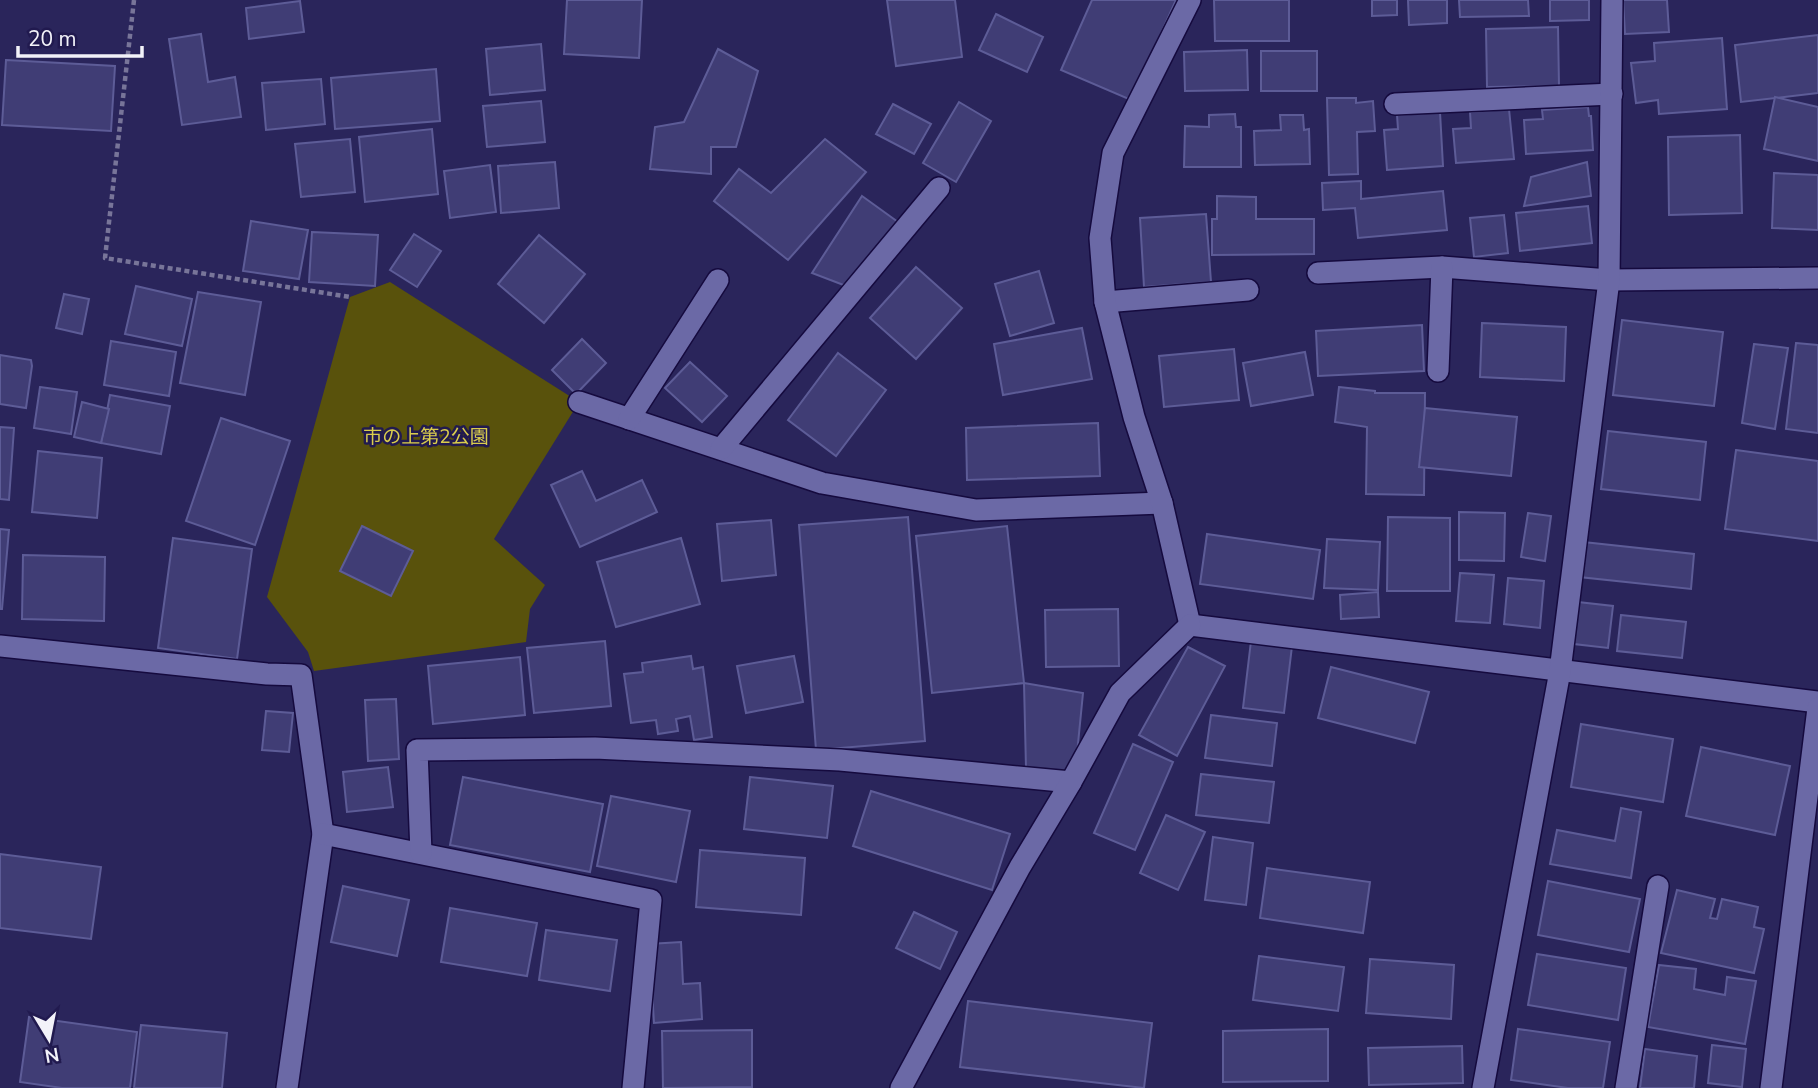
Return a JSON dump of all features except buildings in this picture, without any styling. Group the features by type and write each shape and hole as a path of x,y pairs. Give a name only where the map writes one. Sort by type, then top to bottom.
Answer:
{"street":[{"path":"1190,0 1113,153 1100,238 1105,302 1134,417 1162,503 1190,625"},
{"path":"1483,1088 1560,671 1609,280 1612,0"},
{"path":"1395,104 1612,94"},
{"path":"721,449 939,188"},
{"path":"1438,370 1442,267"},
{"path":"1318,273 1442,267 1609,280 1818,278"},
{"path":"629,419 718,280"},
{"path":"1105,302 1248,290"},
{"path":"579,402 822,482 975,510 1162,503"},
{"path":"1190,625 1818,702"},
{"path":"901,1088 1020,867 1120,693 1190,625"},
{"path":"0,646 267,674 301,675 323,834 287,1088"},
{"path":"1771,1088 1818,708"},
{"path":"421,853 417,750 595,748 840,760 1071,782"},
{"path":"323,834 652,900 633,1088"},
{"path":"1626,1088 1658,886"}],"path":[{"path":"134,0 105,258 350,297"}],"green space":[{"name":"市の上第2公園","path":"390,282 579,402 494,539 545,585 530,609 526,642 314,671 308,652 267,597 350,297"}]}
